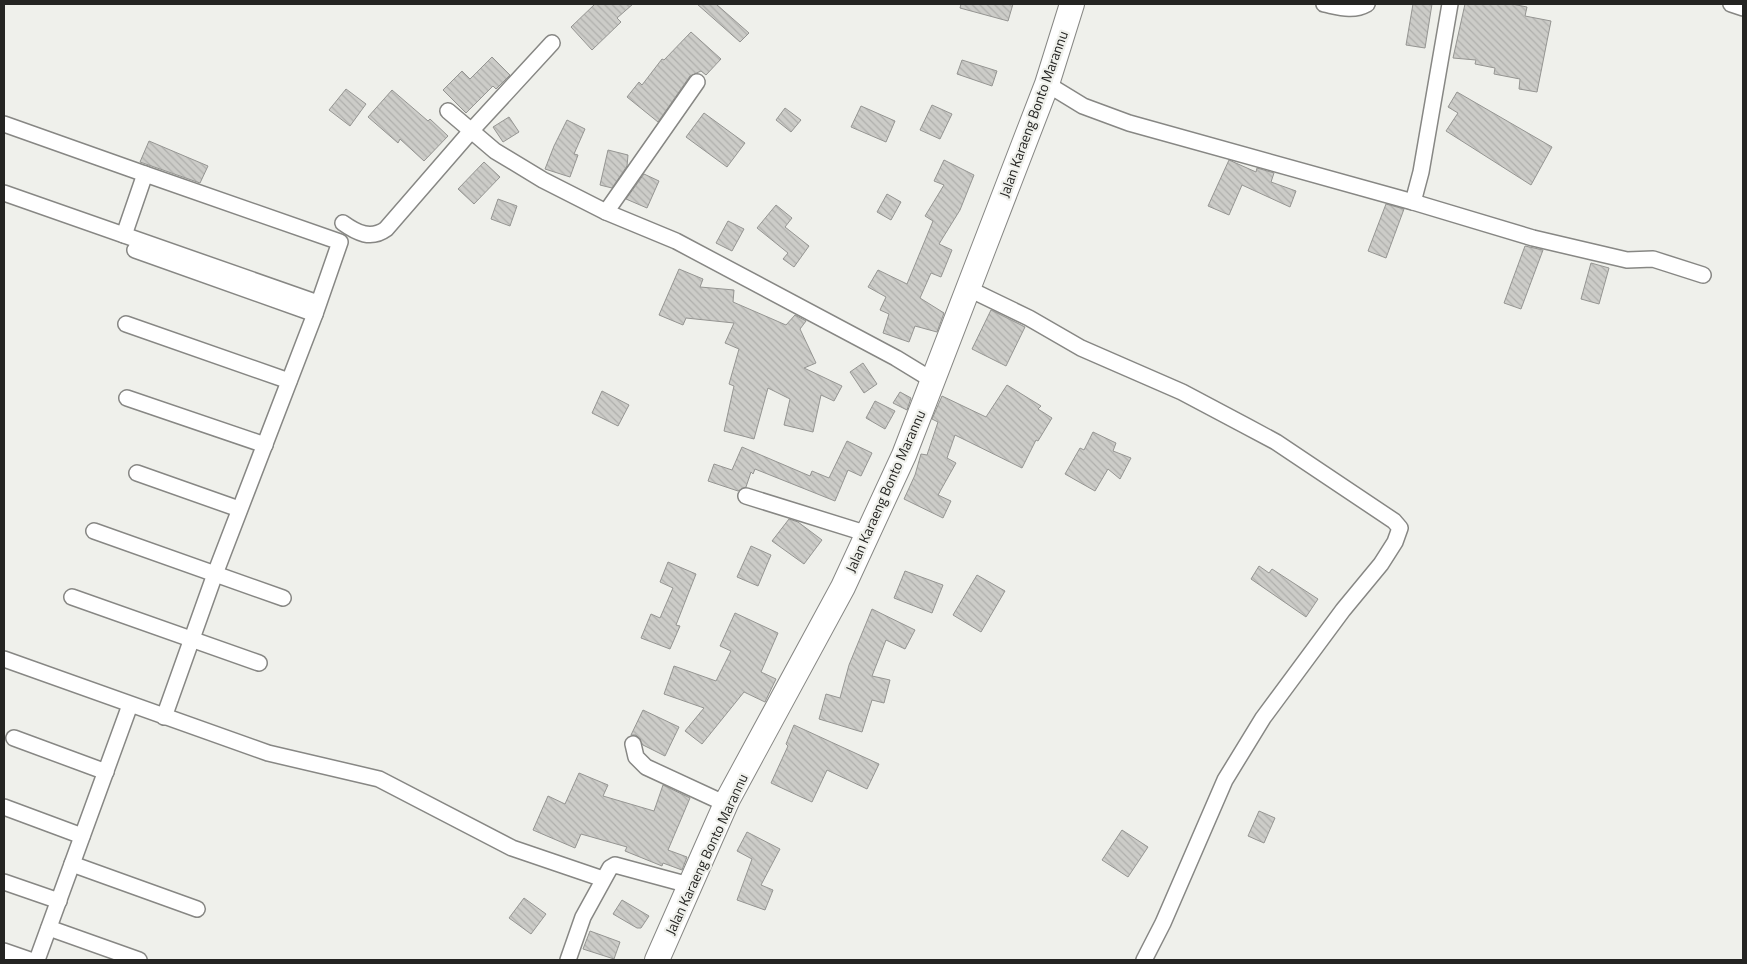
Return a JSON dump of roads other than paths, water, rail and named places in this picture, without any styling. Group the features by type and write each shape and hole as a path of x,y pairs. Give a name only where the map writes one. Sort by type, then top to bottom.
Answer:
{"main road":[{"name":"Jalan Karaeng Bonto Marannu","path":"657,960 726,804 843,587 904,455 1047,84 1072,4"}],"street":[{"path":"1324,4 1348,9 1359,8 1367,4"},
{"path":"1413,202 1421,172 1450,4"},
{"path":"1731,4 1743,8"},
{"path":"343,223 357,233 367,235 376,234 386,229 471,131 552,43"},
{"path":"606,212 696,82"},
{"path":"1047,84 1083,106 1128,123 1413,202 1533,238 1627,260 1653,259 1703,274"},
{"path":"448,111 504,156 606,212 676,241 896,358 932,380"},
{"path":"4,124 340,242 265,445 239,509 164,717"},
{"path":"124,235 146,174"},
{"path":"4,192 124,235 316,309"},
{"path":"135,250 316,309"},
{"path":"969,289 1029,318 1081,348 1182,392 1276,442 1394,520 1400,528 1395,542 1381,564 1343,610 1263,718 1225,780 1162,924 1144,960"},
{"path":"126,324 289,381"},
{"path":"127,398 265,445"},
{"path":"138,473 239,509"},
{"path":"746,496 868,534"},
{"path":"94,531 283,598"},
{"path":"72,597 259,663"},
{"path":"4,659 268,753 379,779 512,848 602,879"},
{"path":"37,960 130,705"},
{"path":"14,738 106,772"},
{"path":"633,744 636,758 646,767 726,804"},
{"path":"4,807 82,836"},
{"path":"72,864 197,910"},
{"path":"568,960 583,917 602,879 616,865 689,885"},
{"path":"4,882 58,902"},
{"path":"49,928 139,960"},
{"path":"4,950 30,960"}]}
